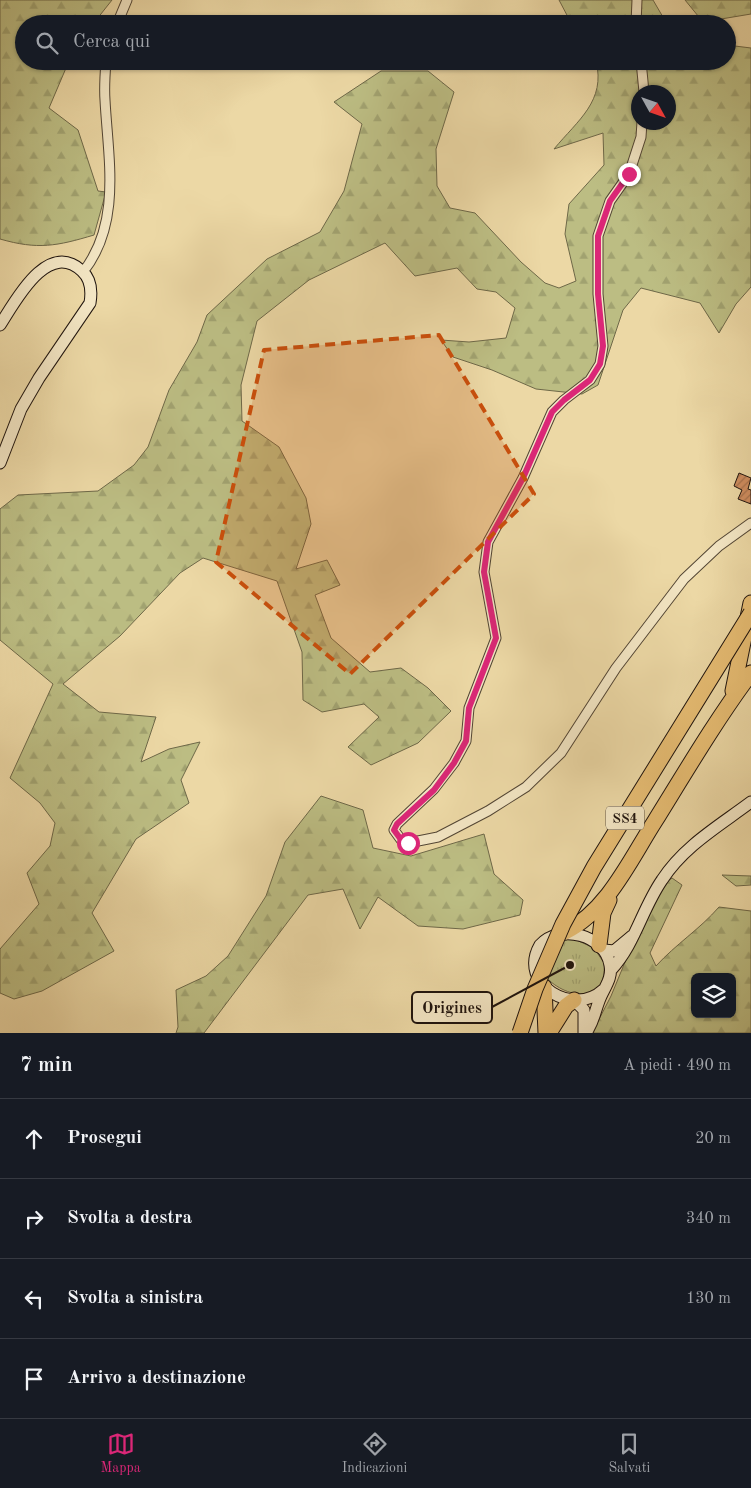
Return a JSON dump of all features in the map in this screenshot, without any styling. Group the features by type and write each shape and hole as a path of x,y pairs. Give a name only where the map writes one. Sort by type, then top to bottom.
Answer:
{"highway":[{"path":"729,702 738,673 751,603"},
{"name":"SS4","path":"520,1033 563,924 590,875 751,613"},
{"path":"565,932 586,920 615,884 729,702 751,673"},
{"path":"601,947 603,913 615,884"},
{"path":"544,987 548,1033"},
{"path":"548,1033 566,1006 574,1000"}],"street":[{"path":"121,15 127,0"},
{"path":"636,15 637,0"},
{"path":"83,272 92,261 102,234 111,198 104,97 106,70"},
{"path":"642,70 643,85"},
{"path":"641,130 629,174 610,201 598,236 598,294 603,346 600,364 590,380 552,412 523,478 488,542 484,572 496,638 469,708 466,741 454,763 434,790 397,824 394,830 397,836 408,843 438,837 488,811 526,786 561,753 616,668 684,579 719,546 751,523"},
{"path":"0,325 27,283 45,267 63,262 75,266 83,272 90,285 90,303 39,378 21,409 0,463"},
{"path":"585,1033 594,1021 611,970 626,952 661,880 692,845 751,802"},
{"path":"585,1033 584,1010 574,1000 544,987 535,973 534,958 536,951 551,935 565,932 614,951 633,935"},
{"path":"601,947 608,956 611,970"},
{"path":"574,1000 591,999 603,990"}],"highlighted area":[{"path":"439,335 534,494 350,674 216,562 264,350"}],"green space":[{"path":"0,0 112,0 100,15 15,15 15,70 65,70 49,108 78,130 98,191 106,192 94,235 69,242 47,245 26,245 0,239"},
{"path":"559,0 653,0 662,15 567,15"},
{"path":"685,0 751,0 751,14 736,16 697,15"},
{"path":"736,46 751,48 751,287 736,304 719,333 700,303 641,288 623,310 598,385 582,394 536,389 492,370 453,357 441,340 469,342 506,338 515,308 496,292 477,289 457,268 415,276 385,243 309,280 257,321 241,385 242,421 279,447 306,498 311,524 296,569 327,560 340,585 315,595 331,638 370,672 401,668 428,688 451,711 418,743 371,765 348,747 379,717 364,704 322,712 303,700 302,652 277,581 203,558 180,573 120,636 63,684 99,712 156,717 141,762 169,749 200,742 181,780 189,803 136,839 92,913 114,951 42,991 14,999 0,993 0,949 39,904 27,873 50,846 55,823 40,803 10,778 53,684 0,640 0,509 18,495 98,491 134,465 148,447 169,390 197,342 207,315 267,259 320,232 344,191 362,124 334,102 381,71 428,71 454,92 436,149 437,186 450,208 475,213 521,262 545,283 559,288 576,281 565,234 569,204 604,165 603,133 554,149 588,109 597,88 597,70 736,70"},
{"path":"321,796 363,810 373,848 411,856 484,834 494,874 523,900 520,915 463,929 418,926 378,897 360,929 343,889 308,895 204,1033 176,1033 178,1027 176,990 206,976 228,956 266,896 285,842"},
{"path":"722,875 751,876 751,885 736,886"},
{"path":"672,878 682,885 650,953 656,966 719,907 751,911 751,1033 592,1033 611,996 654,892"},
{"path":"572,938 594,948 604,963 603,977 599,987 591,992 581,994 559,988 541,971 554,940"}],"building":[{"path":"739,473 751,478 748,489 751,490 751,504 738,499 742,490 734,486"}],"place":[{"name":"Origines","path":"570,965"}],"route":[{"path":"408,843 402,841 394,830 397,824 434,790 454,763 466,741 469,708 496,638 484,572 488,542 523,478 552,412 590,380 600,364 603,346 598,294 598,236 610,201 629,174"}]}
